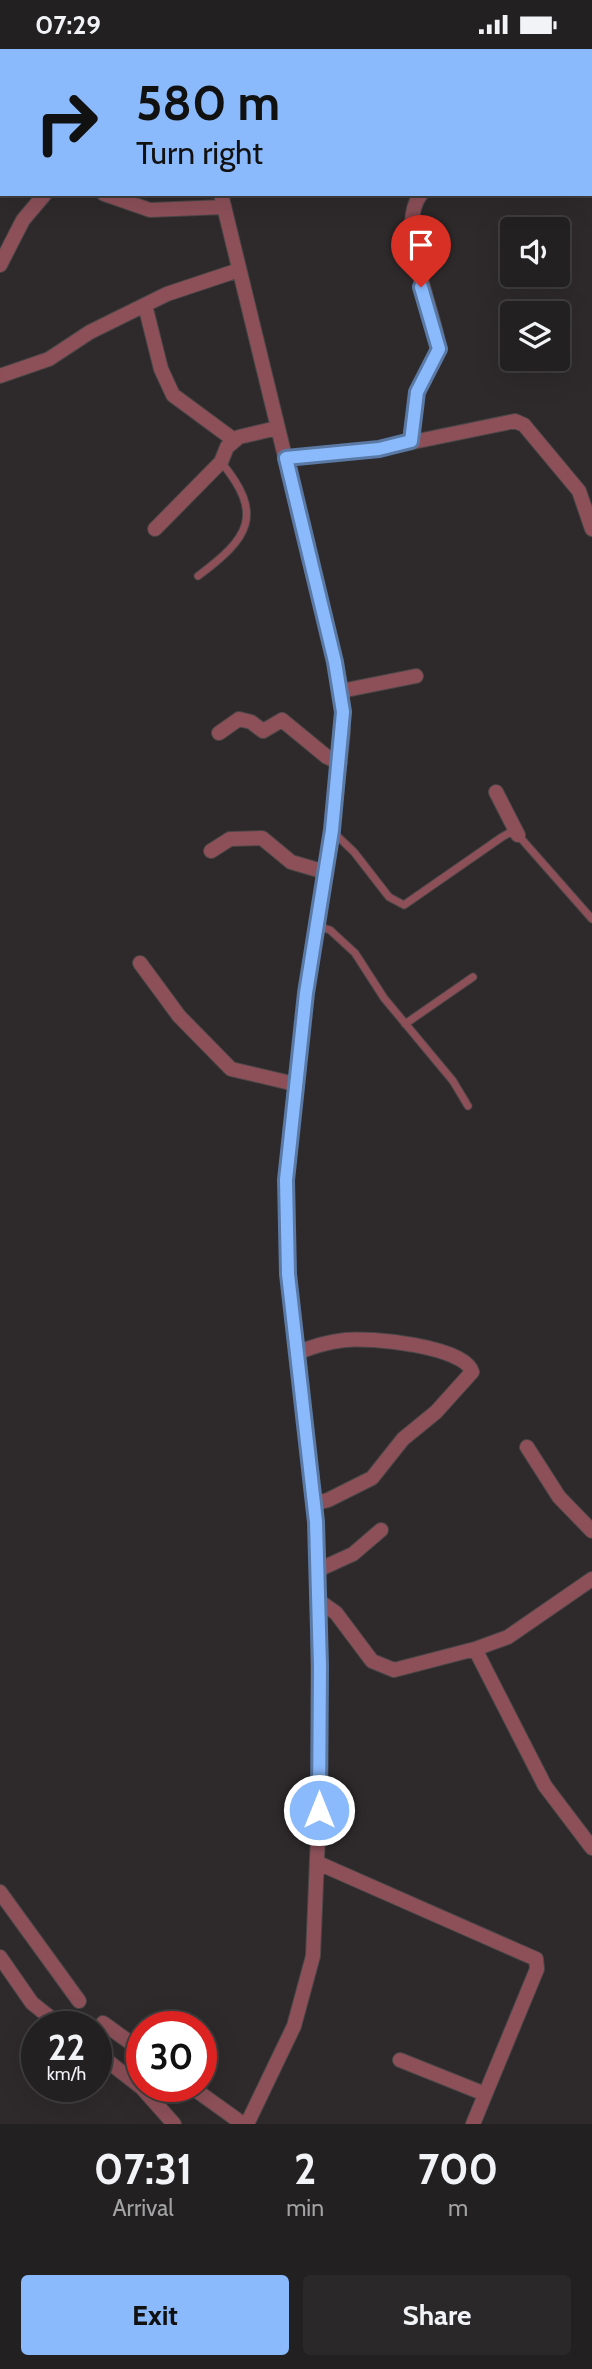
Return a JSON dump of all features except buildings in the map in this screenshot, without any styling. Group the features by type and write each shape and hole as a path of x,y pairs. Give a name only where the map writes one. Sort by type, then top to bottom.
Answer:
{"street":[{"path":"0,265 23,220 43,196"},
{"path":"110,196 150,210 223,201 341,691 340,763 295,1084 286,1180 286,1231 318,1570 318,1863 313,1956 294,2026 245,2124 213,2102"},
{"path":"411,441 417,392 439,349 421,287 412,223 412,208 420,196"},
{"path":"0,376 49,359 90,332 145,305 239,270"},
{"path":"145,305 161,369 173,395 234,440"},
{"path":"286,458 379,449 505,422 524,425 579,491 592,529"},
{"path":"155,529 220,462 227,447 234,440 277,428"},
{"path":"341,691 416,676"},
{"path":"219,733 239,719 251,722 263,731 282,720 327,757 340,763"},
{"path":"496,792 518,835"},
{"path":"211,851 230,839 262,838 291,862 325,872"},
{"path":"140,963 179,1016 231,1069 295,1084"},
{"path":"297,1353 348,1339 408,1343 464,1361 471,1366 472,1372 436,1412 403,1439 372,1478 328,1500 313,1504"},
{"path":"527,1447 559,1497 592,1531"},
{"path":"318,1570 352,1555 381,1530"},
{"path":"319,1601 336,1613 372,1661 382,1668 394,1671 508,1637 592,1579"},
{"path":"475,1649 545,1786 592,1848"},
{"path":"318,1863 536,1959 537,1969 473,2124"},
{"path":"0,1892 79,2001"},
{"path":"0,1957 32,2003 42,2011"},
{"path":"400,2060 485,2094"},
{"path":"112,2065 142,2088 169,2122"}],"lane":[{"path":"198,576 230,549 248,519 249,512 238,483 220,462"},
{"path":"332,830 354,852 389,897 404,905 502,837 509,833 518,835 528,843 552,877 592,919"},
{"path":"317,926 330,930 355,953 405,1024 453,1081 468,1106"},
{"path":"405,1024 472,977"}],"route":[{"path":"319,1810 320,1666 316,1522 288,1274 286,1180 306,993 332,830 343,712 335,662 286,458 379,449 411,441 417,392 439,349 421,287"}]}
